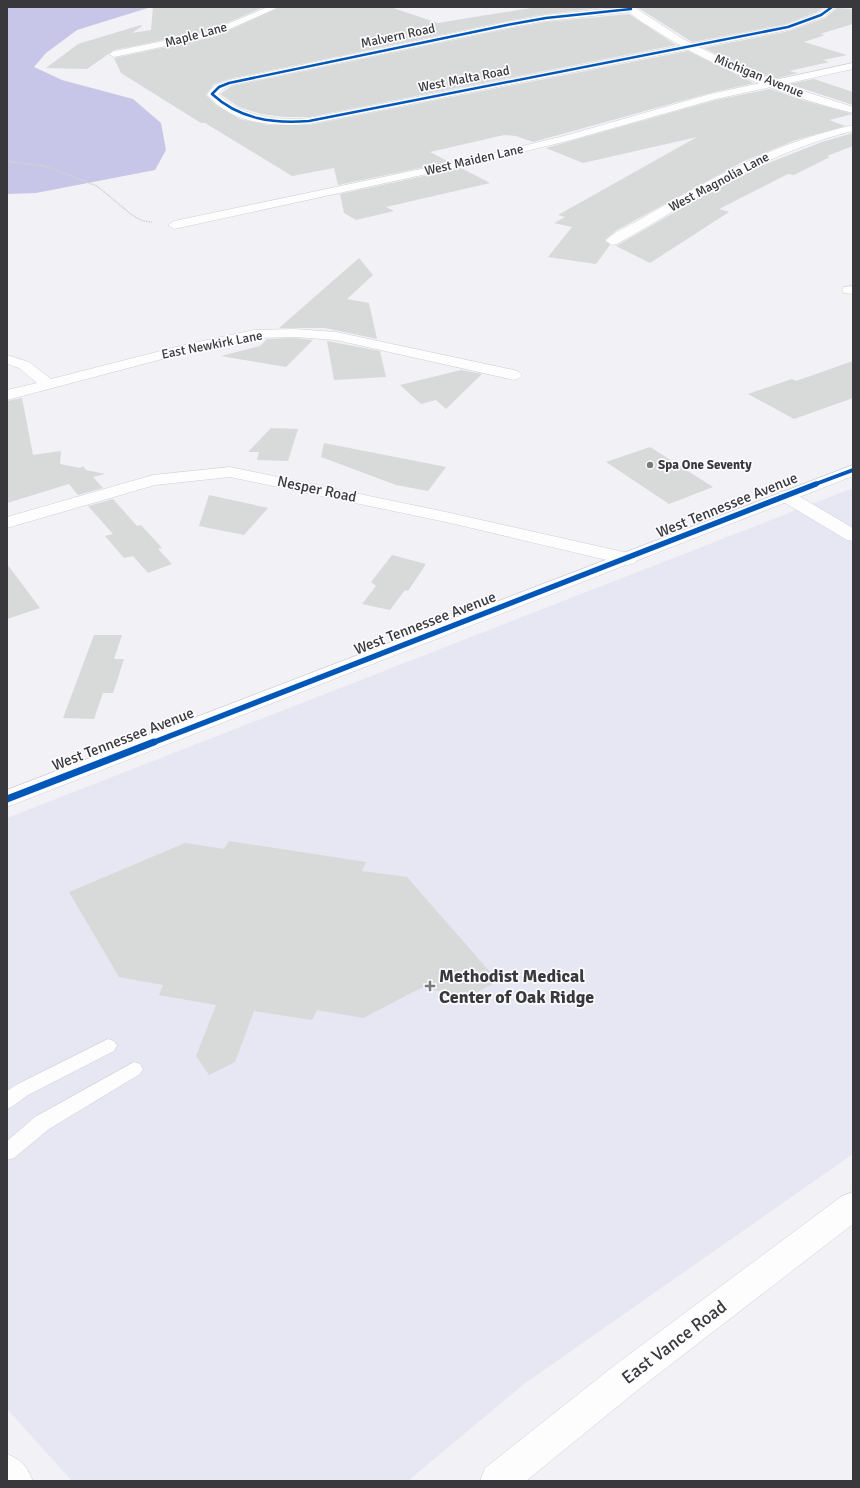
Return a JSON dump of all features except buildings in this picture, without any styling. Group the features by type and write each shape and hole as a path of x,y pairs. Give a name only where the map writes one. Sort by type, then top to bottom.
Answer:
{"street":[{"name":"Maple Lane","path":"114,54 210,34 275,7"},
{"name":"West Malta Road","path":"243,114 273,122 309,121 788,27 821,15 832,7"},
{"name":"Michigan Avenue","path":"630,8 688,46 771,83 853,110"},
{"name":"Malvern Road","path":"243,114 217,100 212,94 219,87 229,83 507,25 546,18 630,8"},
{"name":"West Maiden Lane","path":"174,225 473,161 567,138 667,108 771,83 853,66"},
{"name":"West Magnolia Lane","path":"612,241 701,189 764,156 802,142 853,128"},
{"name":"East Newkirk Lane","path":"7,395 184,349 254,334 295,333 336,336 514,375"},
{"path":"7,359 24,365 48,384"},
{"name":"West Tennessee Avenue","path":"7,799 628,559 853,470"},
{"name":"Nesper Road","path":"7,523 154,480 230,472 431,514 628,559"},
{"path":"786,496 853,536"},
{"name":"East Vance Road","path":"498,1481 627,1377 853,1206"},
{"path":"7,1472 15,1481"}],"lane":[{"path":"7,1101 22,1090 108,1046"},
{"path":"7,1152 42,1123 134,1069"}],"path":[{"path":"7,161 45,166 97,186 132,216 143,221 174,225"}],"shaded area":[{"path":"7,7 151,7 77,30 46,53 34,67 62,80 133,99 161,123 166,150 155,170 36,193 7,194"},
{"name":"Methodist Medical Center of Oak Ridge","path":"853,488 853,1154 524,1384 408,1481 72,1481 7,1409 7,818"}],"cycle path":[{"path":"631,9 546,18 507,25 229,83 219,87 212,94 221,103 232,110 257,119 283,122 309,121 788,27 821,15 832,7"},
{"path":"7,799 853,470"}],"place":[{"name":"Spa One Seventy","path":"650,465"},
{"name":"Methodist Medical Center of Oak Ridge","path":"430,986"}]}
